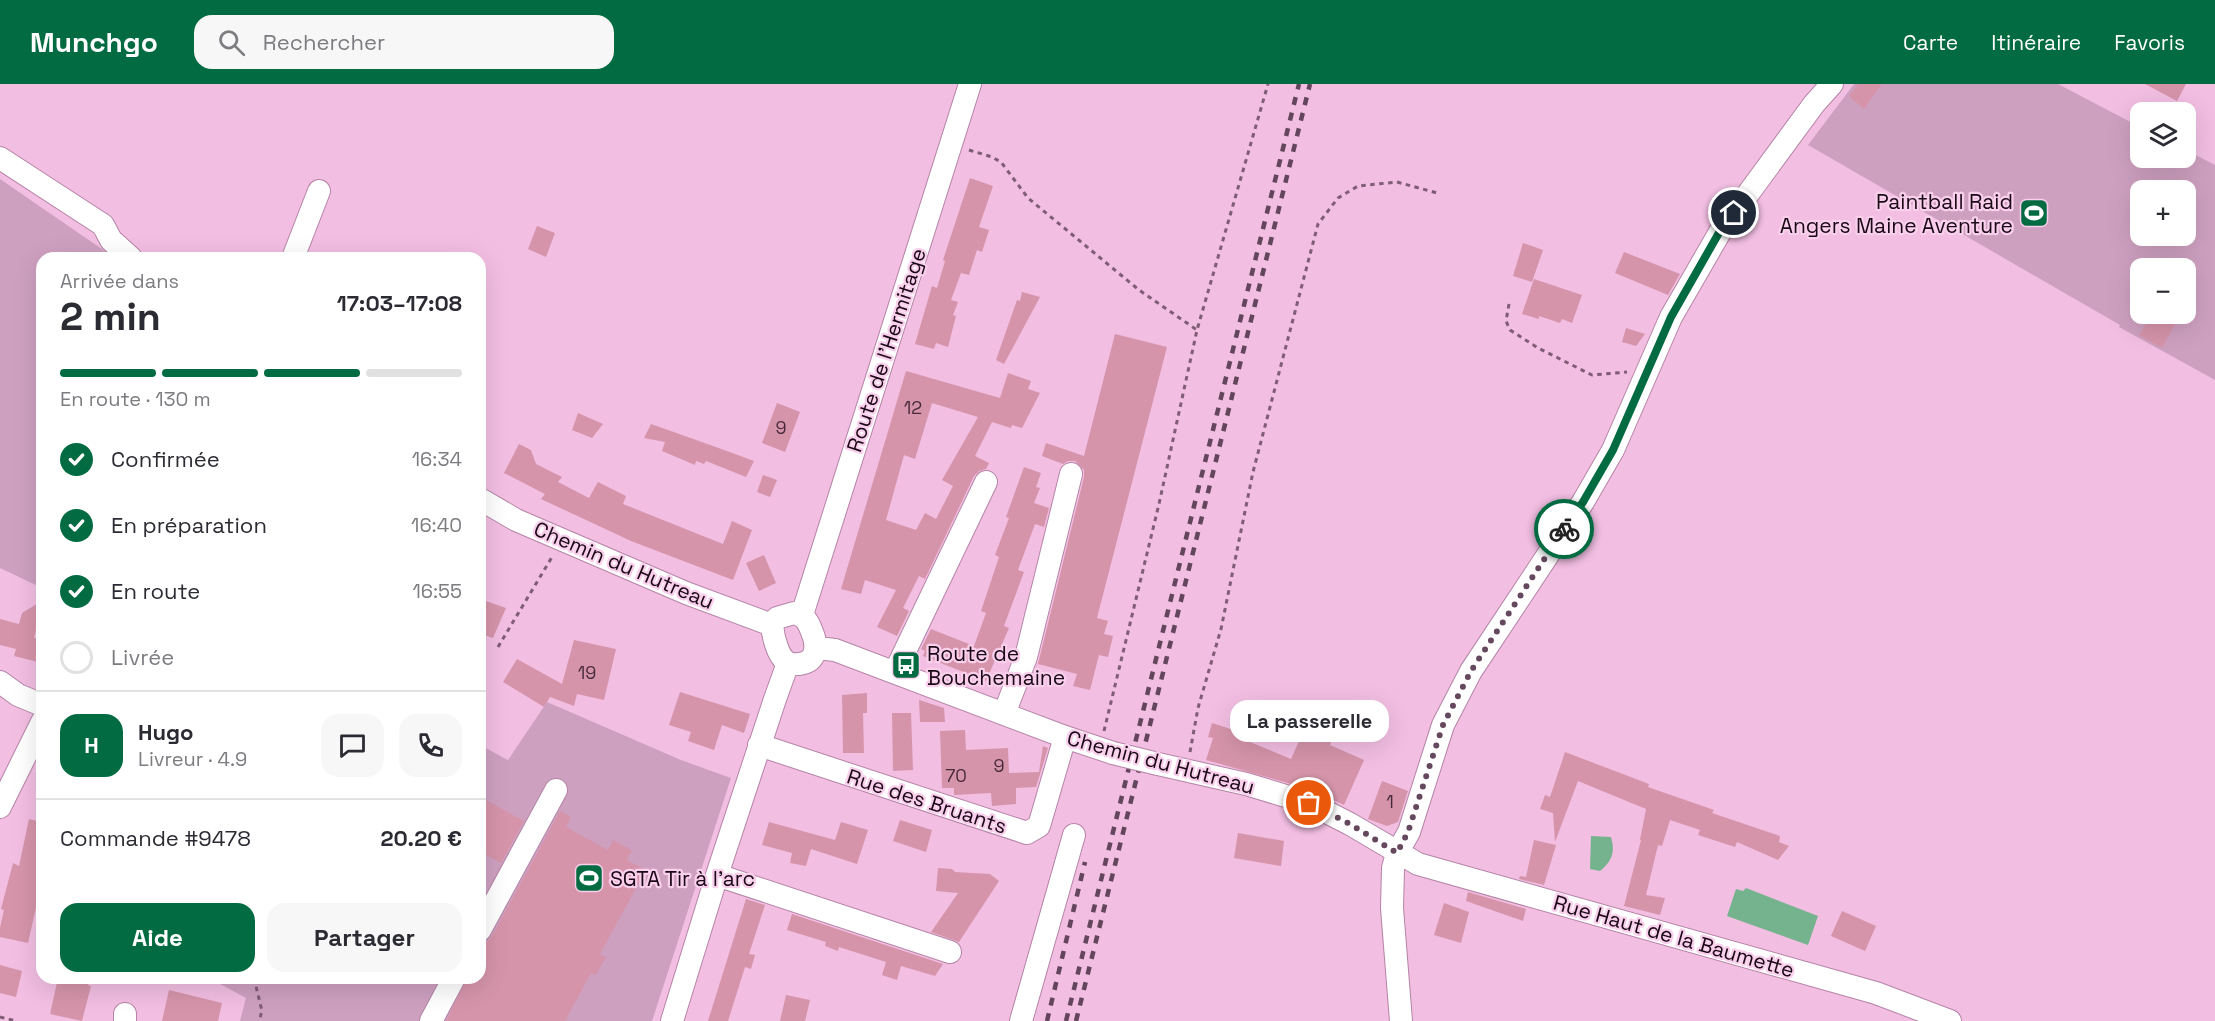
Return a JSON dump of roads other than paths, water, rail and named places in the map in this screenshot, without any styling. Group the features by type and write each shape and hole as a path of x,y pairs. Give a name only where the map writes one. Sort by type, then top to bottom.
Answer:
{"street":[{"name":"Route de l'Hermitage","path":"802,615 970,84"},
{"path":"1401,1021 1392,908 1392,879 1397,853 1408,832 1443,725 1471,671 1583,502 1613,450 1671,317 1720,231 1814,104 1832,84"},
{"path":"0,158 103,225 111,240 124,252"},
{"path":"295,252 319,191"},
{"path":"1004,714 1026,657 1071,474"},
{"path":"895,672 986,482"},
{"name":"Chemin du Hutreau","path":"486,502 516,520 686,593 772,625"},
{"path":"794,613 802,615 807,620 817,648 813,657 805,663 788,663 772,635 772,625 777,618 784,615 794,613"},
{"name":"Chemin du Hutreau","path":"817,648 835,650 1065,738 1106,751 1246,784 1309,803 1350,824 1397,853"},
{"path":"672,1021 759,745 788,663"},
{"path":"0,682 18,695 36,702"},
{"path":"0,807 36,734"},
{"name":"Rue des Bruants","path":"759,745 1027,833 1039,826 1065,738"},
{"path":"486,919 556,790"},
{"path":"1021,1021 1074,836"},
{"name":"Rue Haut de la Baumette","path":"1397,853 1418,864 1462,878 1545,899 1876,993 1950,1021"},
{"path":"717,875 950,952"},
{"path":"431,1021 451,984"}],"railway":[{"path":"1066,1021 1299,84"},
{"path":"1076,1021 1310,84"},
{"path":"1047,1021 1085,862"}],"place":[{"name":"Paintball Raid Angers Maine Aventure","path":"2034,213"},
{"name":"Route de Bouchemaine","path":"906,665"},
{"name":"La passerelle","path":"1309,803"},
{"name":"SGTA Tir à l’arc","path":"589,878"}]}
